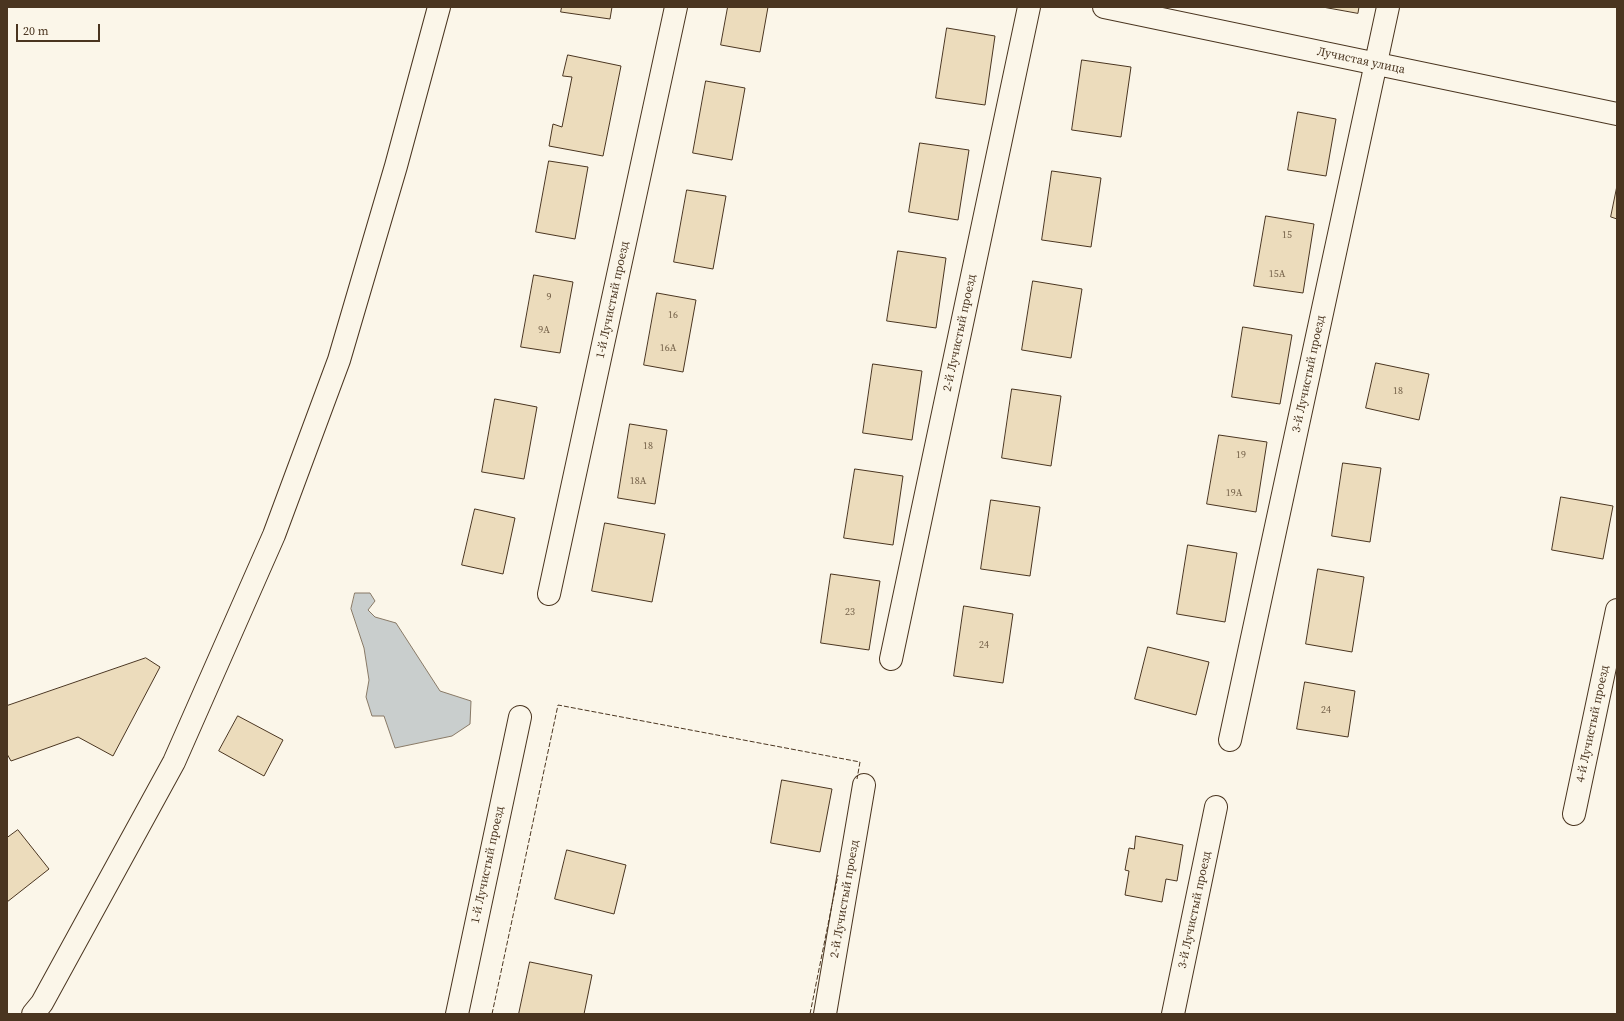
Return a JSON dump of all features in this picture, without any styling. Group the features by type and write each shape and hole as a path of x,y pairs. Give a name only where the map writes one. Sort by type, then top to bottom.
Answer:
{"street":[{"path":"34,1014 42,1003 174,762 274,535 339,360 396,166 439,7"},
{"name":"1-й Лучистый проезд","path":"549,594 676,7"},
{"name":"2-й Лучистый проезд","path":"891,659 1029,7"},
{"name":"Лучистая улица","path":"1104,7 1617,114"},
{"name":"3-й Лучистый проезд","path":"1230,740 1377,64 1388,7"},
{"name":"4-й Лучистый проезд","path":"1574,814 1617,610"},
{"name":"1-й Лучистый проезд","path":"457,1014 520,717"},
{"name":"2-й Лучистый проезд","path":"825,1014 864,784"},
{"name":"3-й Лучистый проезд","path":"1173,1014 1216,807"}],"shaded area":[{"path":"355,593 370,593 375,601 368,610 375,617 396,623 440,691 471,701 470,724 452,736 395,748 384,716 372,716 366,697 369,680 364,648 351,609"}],"building":[{"path":"562,7 612,7 610,19 561,12"},
{"path":"728,7 768,7 760,52 721,45"},
{"path":"1323,7 1359,7 1358,13"},
{"path":"947,28 995,36 985,105 936,98"},
{"path":"568,55 621,66 603,156 549,146 553,124 562,127 572,77 563,76"},
{"path":"1082,60 1131,67 1121,137 1072,130"},
{"path":"706,81 745,88 732,160 693,153"},
{"path":"1298,112 1336,119 1326,176 1288,170"},
{"path":"920,143 969,150 958,220 909,212"},
{"path":"549,161 588,167 575,239 536,232"},
{"path":"1052,171 1101,178 1091,247 1042,240"},
{"path":"1617,186 1617,219 1611,217"},
{"path":"687,190 726,196 713,269 674,262"},
{"path":"1266,216 1314,224 1303,293 1254,286"},
{"path":"898,251 946,258 936,328 887,321"},
{"path":"534,275 573,282 560,353 521,347"},
{"path":"1033,281 1082,289 1071,358 1022,350"},
{"path":"657,293 696,300 683,372 644,365"},
{"path":"1243,327 1292,335 1280,404 1232,397"},
{"path":"1376,363 1429,374 1419,420 1366,408"},
{"path":"873,364 922,371 912,440 863,433"},
{"path":"1012,389 1061,396 1051,466 1002,458"},
{"path":"495,399 537,407 524,479 482,472"},
{"path":"630,424 667,430 655,504 618,498"},
{"path":"1219,435 1267,442 1256,512 1207,504"},
{"path":"1343,463 1381,468 1370,542 1332,536"},
{"path":"855,469 903,476 893,545 844,538"},
{"path":"1561,497 1613,506 1603,559 1552,550"},
{"path":"991,500 1040,507 1030,576 981,569"},
{"path":"475,509 515,518 503,574 462,565"},
{"path":"605,523 665,534 652,602 592,591"},
{"path":"1188,545 1237,553 1225,622 1177,614"},
{"path":"1318,569 1364,577 1352,652 1306,644"},
{"path":"831,574 880,581 869,650 821,643"},
{"path":"964,606 1013,614 1003,683 954,676"},
{"path":"1148,647 1209,662 1196,715 1135,699"},
{"path":"146,658 160,667 113,756 78,737 11,761 7,754 7,706"},
{"path":"1305,682 1355,691 1348,737 1297,729"},
{"path":"238,716 283,740 264,776 219,751"},
{"path":"782,780 832,789 820,852 771,843"},
{"path":"18,830 49,869 7,902 7,838"},
{"path":"1136,836 1183,845 1177,881 1166,879 1162,902 1125,895 1129,871 1125,870 1129,848 1134,849"},
{"path":"567,850 626,865 614,914 555,899"},
{"path":"530,962 592,975 584,1014 519,1014"}],"fence":[{"path":"492,1014 558,705 860,762 857,779"},
{"path":"810,1014 838,875"}]}
